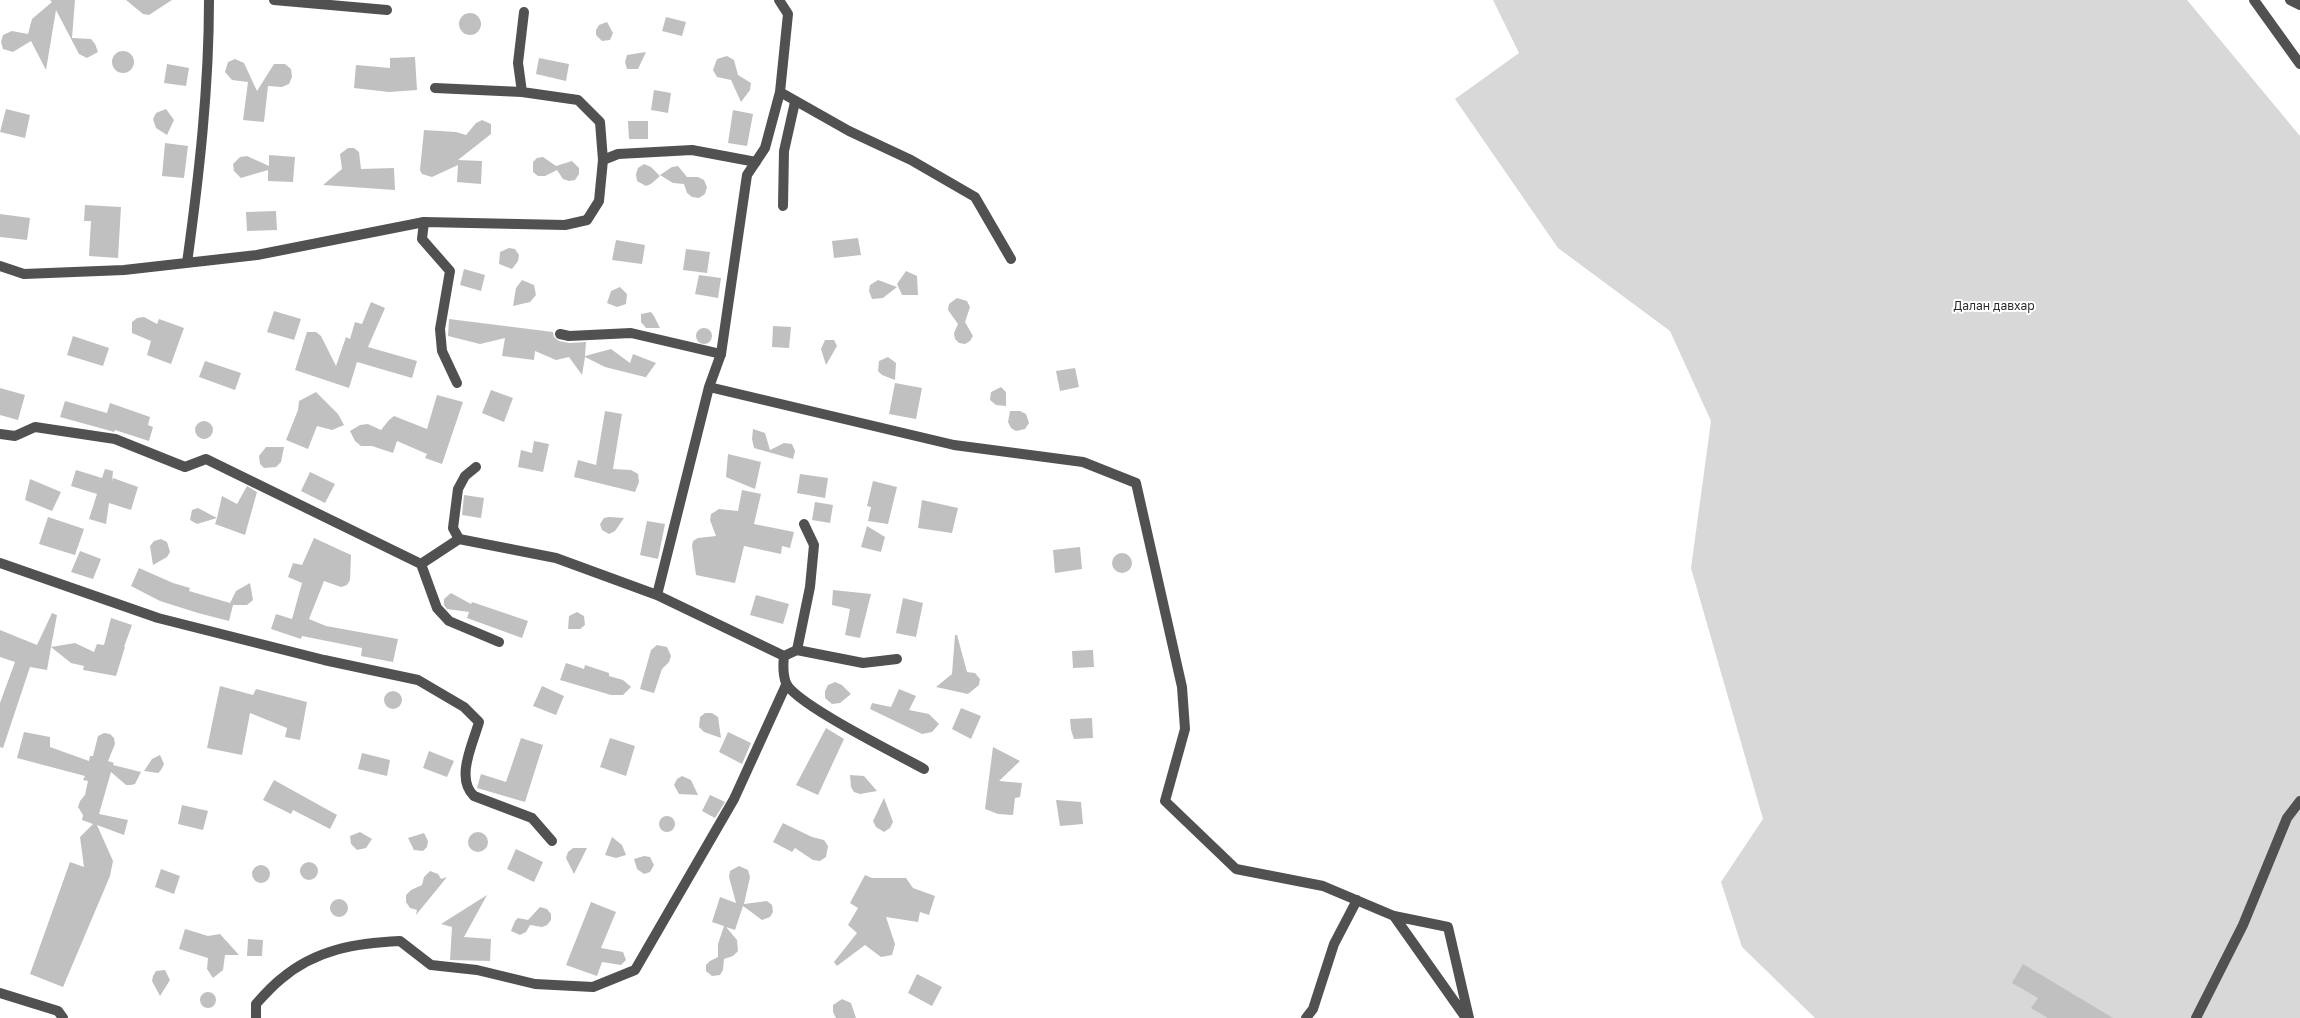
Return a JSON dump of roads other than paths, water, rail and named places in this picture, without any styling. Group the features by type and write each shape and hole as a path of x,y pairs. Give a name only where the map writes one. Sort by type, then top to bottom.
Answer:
{"street":[{"path":"187,263 198,184 209,42 209,0"},
{"path":"274,0 387,10"},
{"path":"658,595 709,387 721,354 748,175 765,148 780,92 788,14 779,0"},
{"path":"2254,0 2300,64"},
{"path":"522,92 518,63 524,12"},
{"path":"0,266 24,274 124,270 257,255 424,222 565,225 588,220 599,201 603,160 600,122 578,100 522,92 435,88"},
{"path":"780,92 849,131 911,160 974,197 1011,259"},
{"path":"783,206 784,151 795,102"},
{"path":"603,160 618,154 692,150 756,162"},
{"path":"424,222 422,239 450,272 440,329 442,351 457,383"},
{"path":"560,334 569,336 630,333 721,354"},
{"path":"709,387 954,445 1083,462 1136,483 1182,687 1186,729 1165,801 1236,869 1323,886 1394,916 1448,927 1467,1018"},
{"path":"0,434 15,436 35,427 115,439 185,467 206,459 421,564 437,608 449,621 499,642"},
{"path":"459,539 453,528 458,489 465,476 476,467"},
{"path":"797,650 810,587 814,545 804,524"},
{"path":"421,564 459,539 556,558 658,595 784,656"},
{"path":"0,563 158,618 324,660 418,680 464,707 480,722 465,772 468,790 474,796 532,818 552,841"},
{"path":"784,656 797,650 863,663 897,659"},
{"path":"256,1018 256,1004 281,978 318,955 360,943 400,941 431,966 477,970 535,984 592,987 635,970 734,799 786,684 783,666 784,656"},
{"path":"786,684 818,711 924,769"},
{"path":"2196,1018 2243,925 2287,818 2300,801"},
{"path":"1306,1018 1313,1009 1334,944 1357,900"},
{"path":"1394,916 1467,1018"},
{"path":"0,993 58,1011 62,1018"}],"park label":[{"name":"Далан давхар","path":"1994,306"}]}
